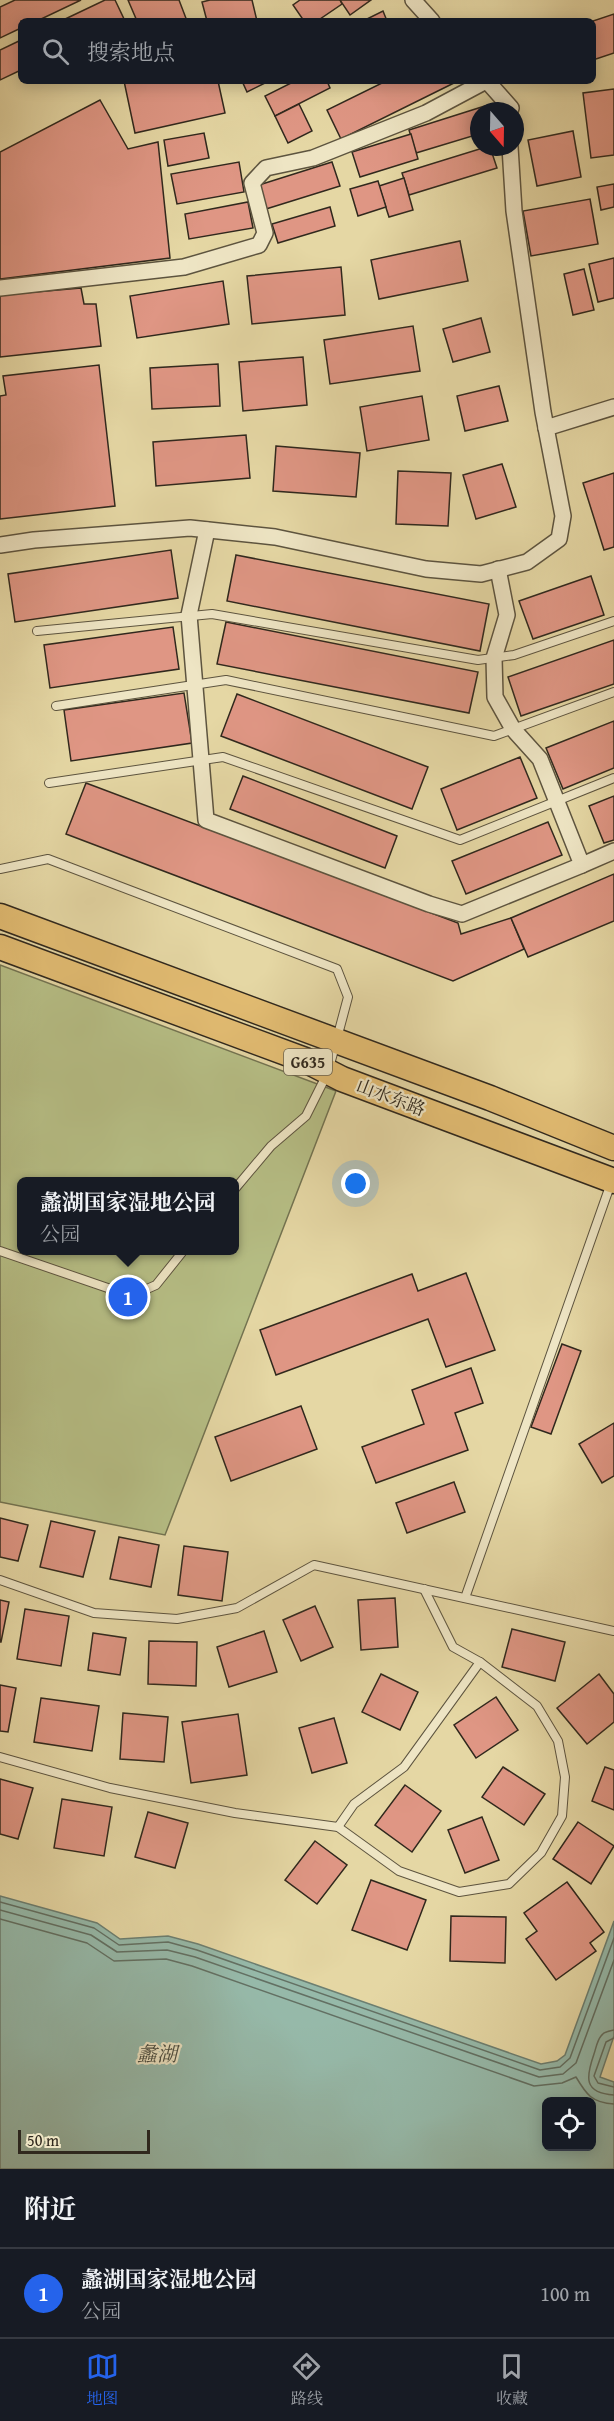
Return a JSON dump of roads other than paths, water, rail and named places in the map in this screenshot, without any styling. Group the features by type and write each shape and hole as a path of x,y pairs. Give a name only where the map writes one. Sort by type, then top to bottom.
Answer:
{"highway":[{"name":"山水东路","path":"0,916 490,1098 614,1148"},
{"name":"山水东路","path":"0,946 304,1060 328,1072 613,1180"}],"street":[{"path":"413,0 429,18"},
{"path":"0,288 184,267 259,245 265,233 252,183 266,168 313,158 426,113 480,84"},
{"path":"489,84 505,102"},
{"path":"0,545 34,540 190,528 275,537 426,569 481,574 527,562 559,539 563,516 546,428 514,212 511,156"},
{"path":"546,428 614,407"},
{"path":"207,530 189,615 206,820 429,904 462,914 614,851"},
{"path":"498,569 507,615 494,658 495,697 513,729 540,759 582,865"}],"lane":[{"path":"37,631 212,614 478,660 514,655 614,621"},
{"path":"56,706 226,680 494,736 614,692"},
{"path":"49,783 223,757 460,840 614,778"},
{"path":"0,869 48,859 337,969 348,996 328,1072 306,1116 271,1146 239,1184"},
{"path":"465,1598 613,1180"},
{"path":"0,1251 131,1296 156,1284 181,1255"},
{"path":"0,1580 94,1613 177,1619 237,1608 314,1565 614,1631"},
{"path":"0,1756 110,1788 235,1813 338,1827 399,1871 459,1892 509,1884 541,1853 562,1816 565,1777 558,1741 537,1706 480,1662 453,1647 424,1589"},
{"path":"338,1827 354,1804 404,1767 480,1662"}],"water":[{"name":"蠡湖","path":"0,1896 97,1923 120,1939 168,1936 198,1944 541,2064 557,2061 565,2055 614,1921 614,2036 600,2077 614,2082 614,2169 0,2169"}],"place":[{"name":"蠡湖国家湿地公园","path":"128,1297"}]}
